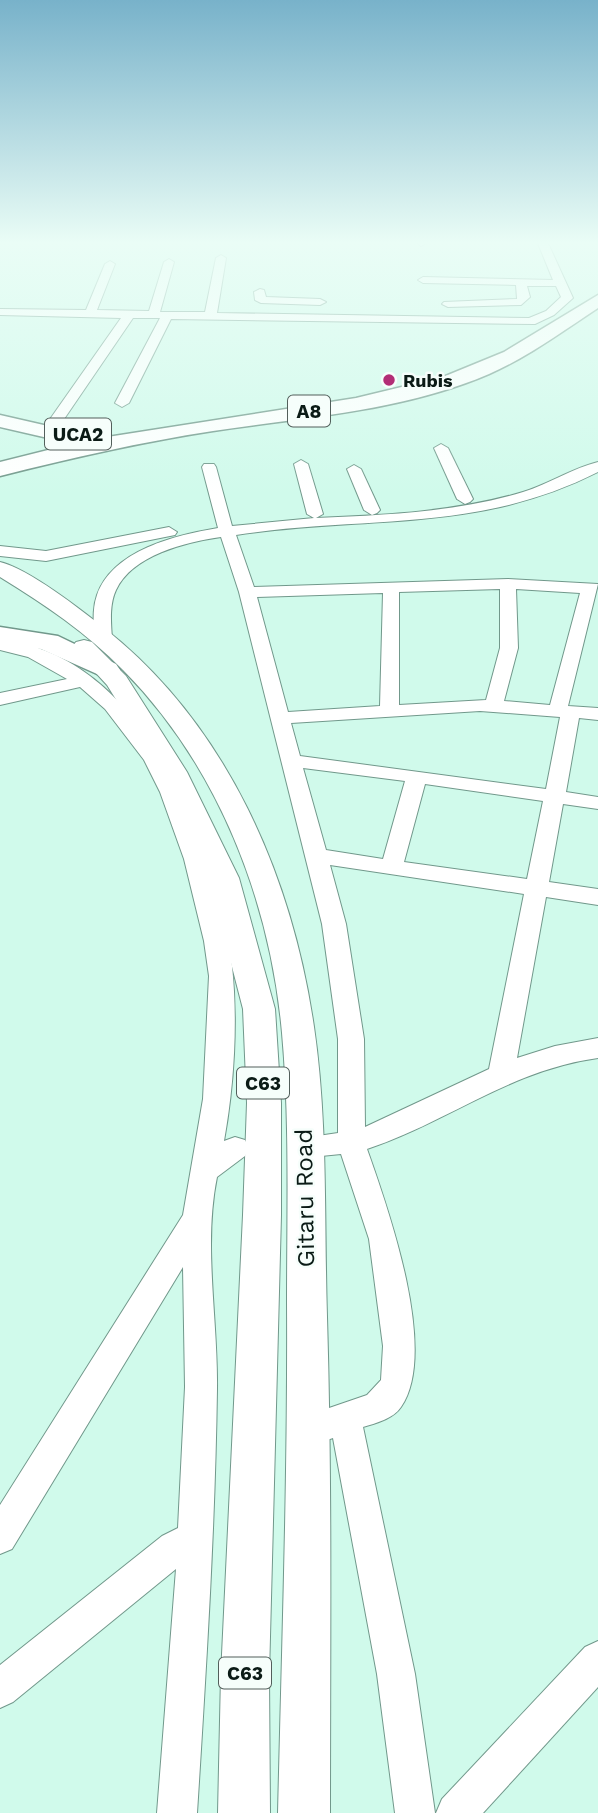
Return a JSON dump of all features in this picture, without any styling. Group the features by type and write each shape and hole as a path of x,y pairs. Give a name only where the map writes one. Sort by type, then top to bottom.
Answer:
{"highway":[{"name":"A8","path":"0,469 158,434 342,406 442,384 521,351 559,326"},
{"name":"A8","path":"0,479 121,449 344,415 436,394 516,364 574,326"},
{"name":"UCA2","path":"0,421 62,433 158,434"},
{"name":"C63","path":"0,635 48,642 98,663"}],"main road":[{"name":"Gitaru Road","path":"0,568 57,602 98,663 139,713 174,772 225,878 259,1009 264,1103 262,1215 246,1663 244,1813"},
{"name":"C63","path":"0,584 52,619 98,663"},
{"name":"Gitaru Road","path":"98,663 134,667 181,722 234,807 283,940 300,1036 327,1423 304,1813"}],"street":[{"path":"55,422 122,326"},
{"path":"122,403 162,326"},
{"path":"441,448 468,503"},
{"path":"301,464 314,514"},
{"path":"177,1813 197,1538 201,1383 197,1218 215,1116 220,976 214,933 194,857 159,765 135,729 102,693 98,663 101,610 105,596 111,583 132,561 177,541 225,525 381,521 561,483 598,466"},
{"path":"209,467 247,592 334,924 350,1027 352,1145 384,1239 399,1346 397,1383 388,1399 376,1407 327,1423 396,1674 415,1813"},
{"path":"354,469 372,510"},
{"path":"0,551 26,556 59,554 225,525 372,510 449,498 468,503"},
{"path":"247,592 508,584 594,588 565,710 554,797 501,1073"},
{"path":"494,705 509,648 508,584"},
{"path":"389,711 391,589"},
{"path":"0,645 98,663"},
{"path":"0,699 98,663"},
{"path":"280,718 494,705 598,714"},
{"path":"291,761 417,776 598,803"},
{"path":"392,867 417,776"},
{"path":"315,856 598,897"},
{"path":"321,1145 352,1145 392,1130 501,1073 530,1061 598,1048"},
{"path":"205,1170 235,1148"},
{"path":"0,1536 197,1218"},
{"path":"0,1689 68,1630 174,1548 197,1538"},
{"path":"456,1813 598,1660"}],"place":[{"name":"Rubis","path":"389,380"}]}
